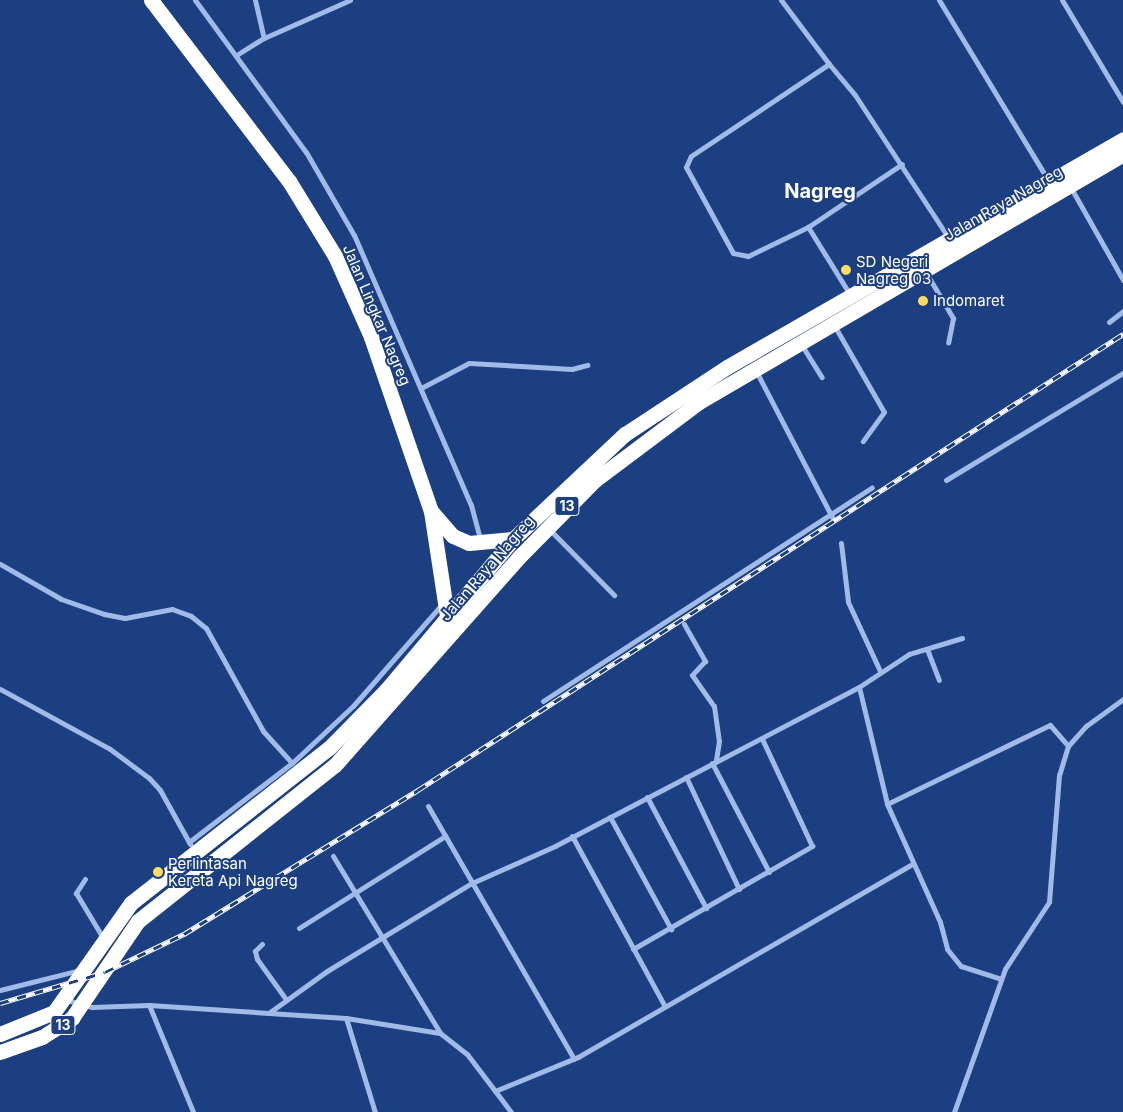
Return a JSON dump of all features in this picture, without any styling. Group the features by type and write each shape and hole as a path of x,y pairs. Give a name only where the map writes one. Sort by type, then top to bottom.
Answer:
{"highway":[{"name":"Jalan Lingkar Nagreg","path":"151,0 289,181 335,256 371,337 431,510 453,536 480,545 512,539"},
{"name":"Jalan Raya Nagreg","path":"0,1052 42,1037 83,1006 138,921 335,765 546,527 641,444 754,368 924,268 1066,179 1123,139"},
{"name":"Jalan Raya Nagreg","path":"0,1034 39,1021 67,1000 103,938 143,892 193,847 329,748 386,690 446,608 512,539 625,434 727,367 1049,182 1066,179 1123,154"},
{"path":"431,510 446,608"}],"street":[{"path":"195,0 238,54 328,186 389,310 471,505 480,545"},
{"path":"254,0 264,38"},
{"path":"238,54 264,38 350,0"},
{"path":"781,0 902,164 950,239"},
{"path":"939,0 1049,182"},
{"path":"1062,0 1123,102"},
{"path":"829,64 692,156 686,167 739,257 808,226 902,164"},
{"path":"1066,179 1122,276"},
{"path":"808,226 850,295"},
{"path":"924,268 953,318 948,343"},
{"path":"1109,322 1123,311"},
{"path":"832,322 884,412 863,441"},
{"path":"800,341 822,377"},
{"path":"421,388 469,364 542,368 587,365"},
{"path":"754,368 830,516"},
{"path":"946,480 1123,373"},
{"path":"543,701 680,616 872,487"},
{"path":"546,527 614,595"},
{"path":"841,543 848,602 880,671"},
{"path":"0,564 61,599 104,614 125,618 172,609 191,616 206,628 263,731 292,763"},
{"path":"0,689 110,749 149,778 160,790 193,847 292,763 362,696 446,608"},
{"path":"684,624 705,661 692,675 714,706 719,740 714,762 770,872"},
{"path":"270,1012 285,998 381,936 472,882 572,836 762,739 860,687 880,671 926,649 962,638"},
{"path":"926,649 939,680"},
{"path":"860,687 887,804 953,959 972,972 1001,979"},
{"path":"954,1112 1001,979 1049,902 1059,776 1068,746 1086,726 1123,699"},
{"path":"887,804 1050,725 1068,746"},
{"path":"633,949 770,872 813,844 762,739"},
{"path":"686,777 739,889"},
{"path":"647,797 706,908"},
{"path":"428,806 514,949 574,1059"},
{"path":"610,817 671,929"},
{"path":"300,928 445,836"},
{"path":"572,836 664,1005"},
{"path":"333,856 440,1032 467,1054 511,1112"},
{"path":"495,1091 574,1059 664,1005 912,865"},
{"path":"85,879 76,893 103,938"},
{"path":"262,944 255,951 257,959 285,998"},
{"path":"0,990 85,969"},
{"path":"67,1000 83,1006 149,1005 346,1018 440,1032"},
{"path":"149,1005 193,1112"},
{"path":"346,1018 375,1112"}],"railway":[{"path":"0,1003 105,972 184,934 418,790 1123,334"}],"place":[{"name":"SD Negeri Nagreg 03","path":"846,270"},
{"name":"Indomaret","path":"923,301"},
{"name":"Perlintasan Kereta Api Nagreg","path":"158,872"}],"district":[{"name":"Nagreg","path":"820,191"}]}
